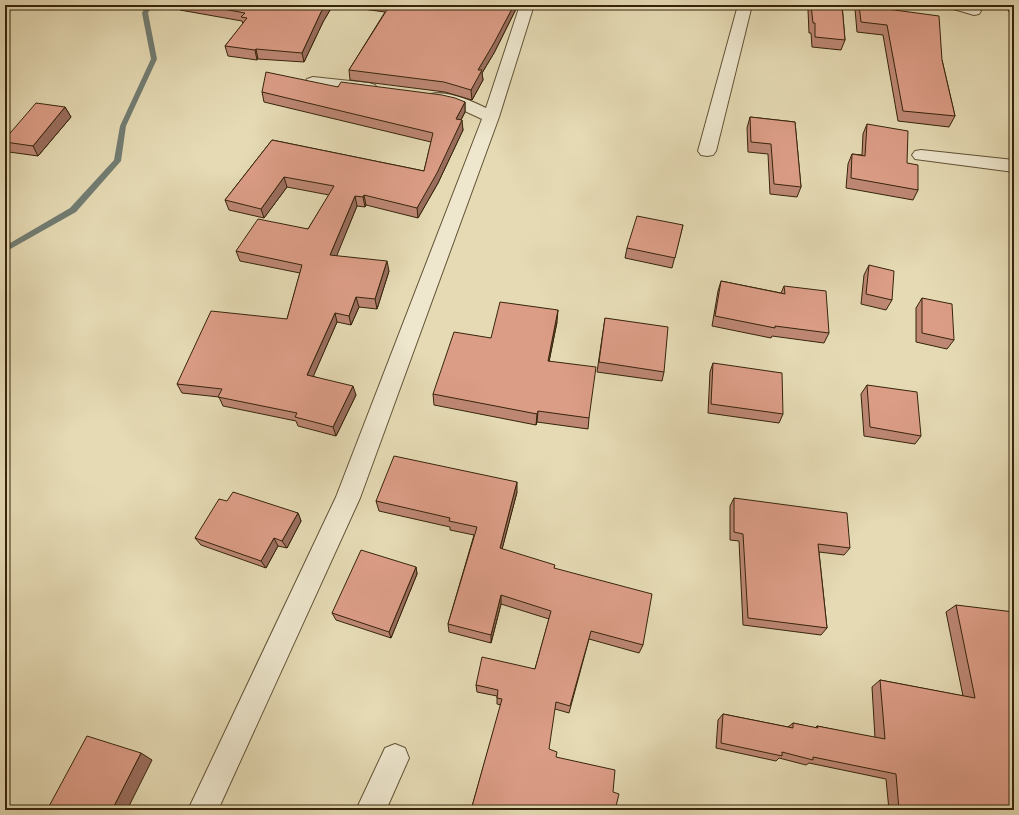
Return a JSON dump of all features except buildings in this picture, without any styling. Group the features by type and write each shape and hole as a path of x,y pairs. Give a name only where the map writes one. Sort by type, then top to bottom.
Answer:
{"street":[{"path":"203,810 348,498 492,117 527,5"},
{"path":"707,151 745,5"},
{"path":"955,5 963,6 974,11"},
{"path":"313,82 383,90"},
{"path":"422,95 445,98 462,103 492,117"},
{"path":"921,155 1014,166"},
{"path":"371,810 395,758"}],"waterway":[{"path":"5,249 73,210 117,161 123,126 154,59 145,13 149,5"}]}
